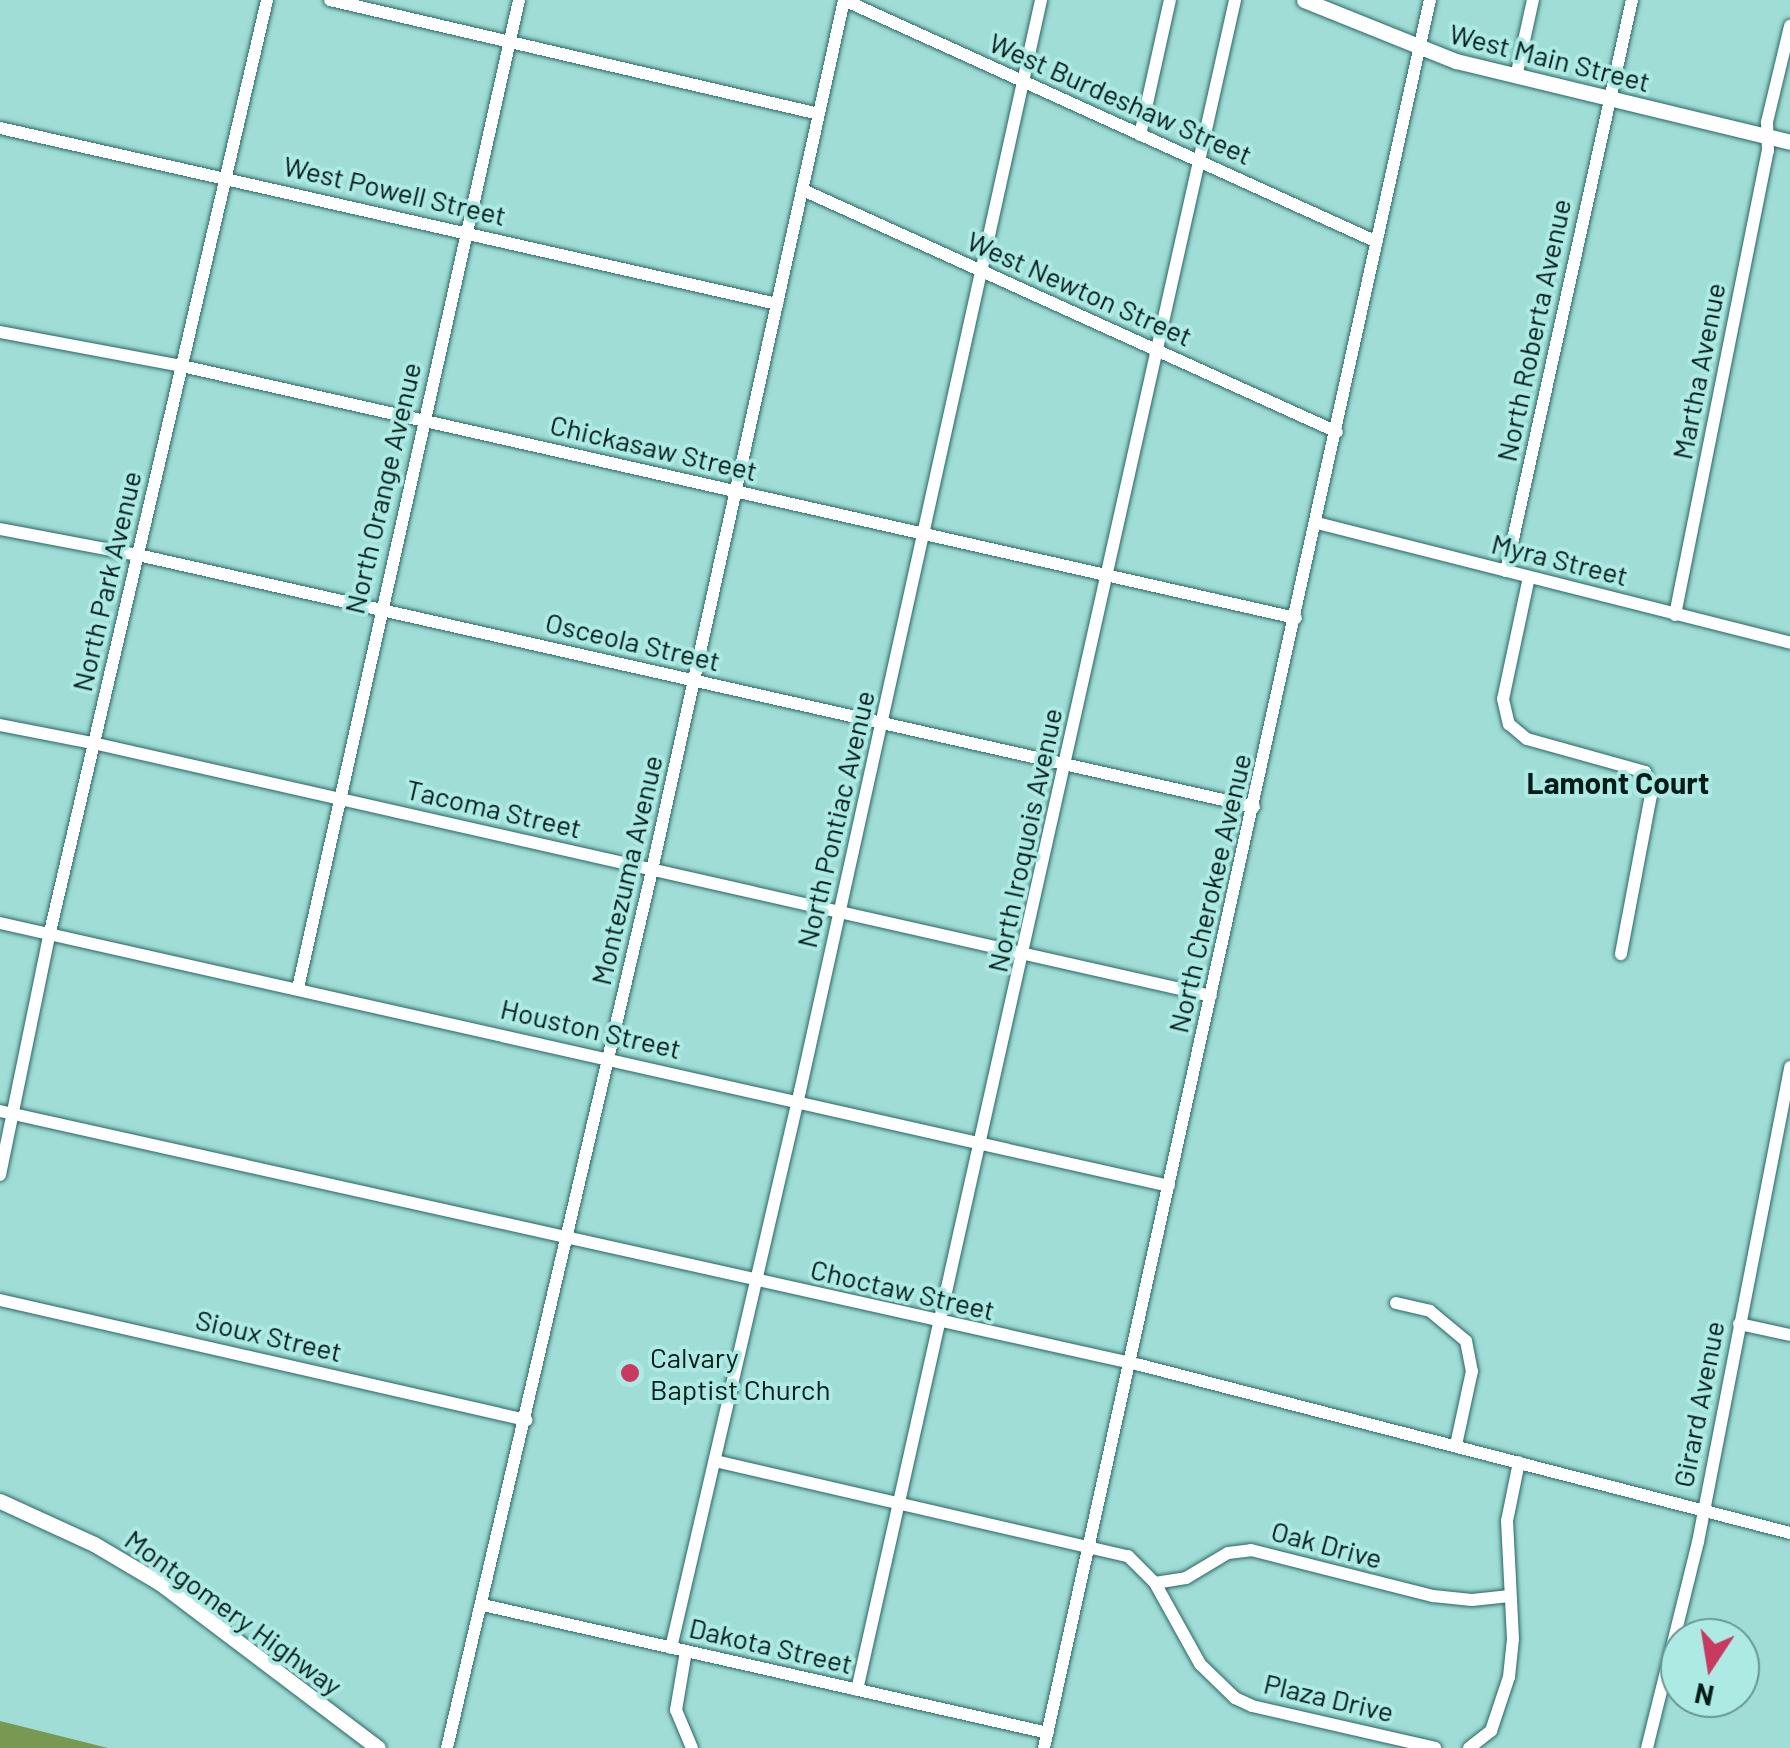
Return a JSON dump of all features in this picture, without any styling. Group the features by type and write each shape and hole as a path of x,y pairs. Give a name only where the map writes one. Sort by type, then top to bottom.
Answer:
{"main road":[{"name":"West Main Street","path":"1304,0 1418,48 1516,77 1790,142"},
{"name":"Montgomery Highway","path":"0,1501 79,1536 160,1583 378,1748"}],"street":[{"name":"North Park Avenue","path":"0,1176 6,1112 266,0"},
{"path":"330,0 819,114"},
{"name":"North Orange Avenue","path":"298,988 519,0"},
{"name":"West Burdeshaw Street","path":"844,0 1377,242"},
{"name":"Montezuma Avenue","path":"447,1748 568,1239 844,0"},
{"name":"North Pontiac Avenue","path":"692,1748 676,1710 678,1649 714,1460 798,1101 1041,0"},
{"path":"1140,135 1170,0"},
{"name":"North Iroquois Avenue","path":"857,1690 1025,953 1235,0"},
{"name":"North Cherokee Avenue","path":"1044,1748 1430,0"},
{"path":"1516,77 1533,0"},
{"name":"North Roberta Avenue","path":"1506,571 1632,0"},
{"name":"Martha Avenue","path":"1675,614 1767,122 1790,26"},
{"name":"West Powell Street","path":"0,128 777,304"},
{"name":"West Newton Street","path":"802,190 1337,432"},
{"name":"Chickasaw Street","path":"0,332 182,366 1296,618"},
{"name":"Myra Street","path":"1317,523 1790,644"},
{"name":"Osceola Street","path":"0,529 138,555 1254,806"},
{"path":"1529,577 1503,699 1509,724 1528,739 1645,772 1651,795 1622,954"},
{"name":"Tacoma Street","path":"0,725 1211,996"},
{"name":"Houston Street","path":"0,923 1169,1186"},
{"name":"Girard Avenue","path":"1648,1748 1702,1510 1790,1068"},
{"name":"Choctaw Street","path":"6,1112 1129,1364 1790,1533"},
{"name":"Sioux Street","path":"0,1300 526,1420"},
{"path":"1396,1303 1430,1311 1466,1341 1472,1371 1456,1445"},
{"path":"1739,1324 1790,1334"},
{"path":"714,1460 1128,1556 1155,1582"},
{"path":"1470,1748 1491,1731 1504,1693 1513,1639 1507,1520 1519,1462"},
{"name":"Oak Drive","path":"1155,1582 1186,1578 1228,1552 1251,1550 1433,1596 1510,1596"},
{"name":"Plaza Drive","path":"1155,1582 1200,1664 1235,1698 1252,1706 1435,1748"},
{"name":"Dakota Street","path":"483,1605 1048,1733"}],"green space":[{"path":"0,1721 108,1748 0,1748"}],"place":[{"name":"Calvary Baptist Church","path":"630,1373"}],"district":[{"name":"Lamont Court","path":"1618,782"}]}
